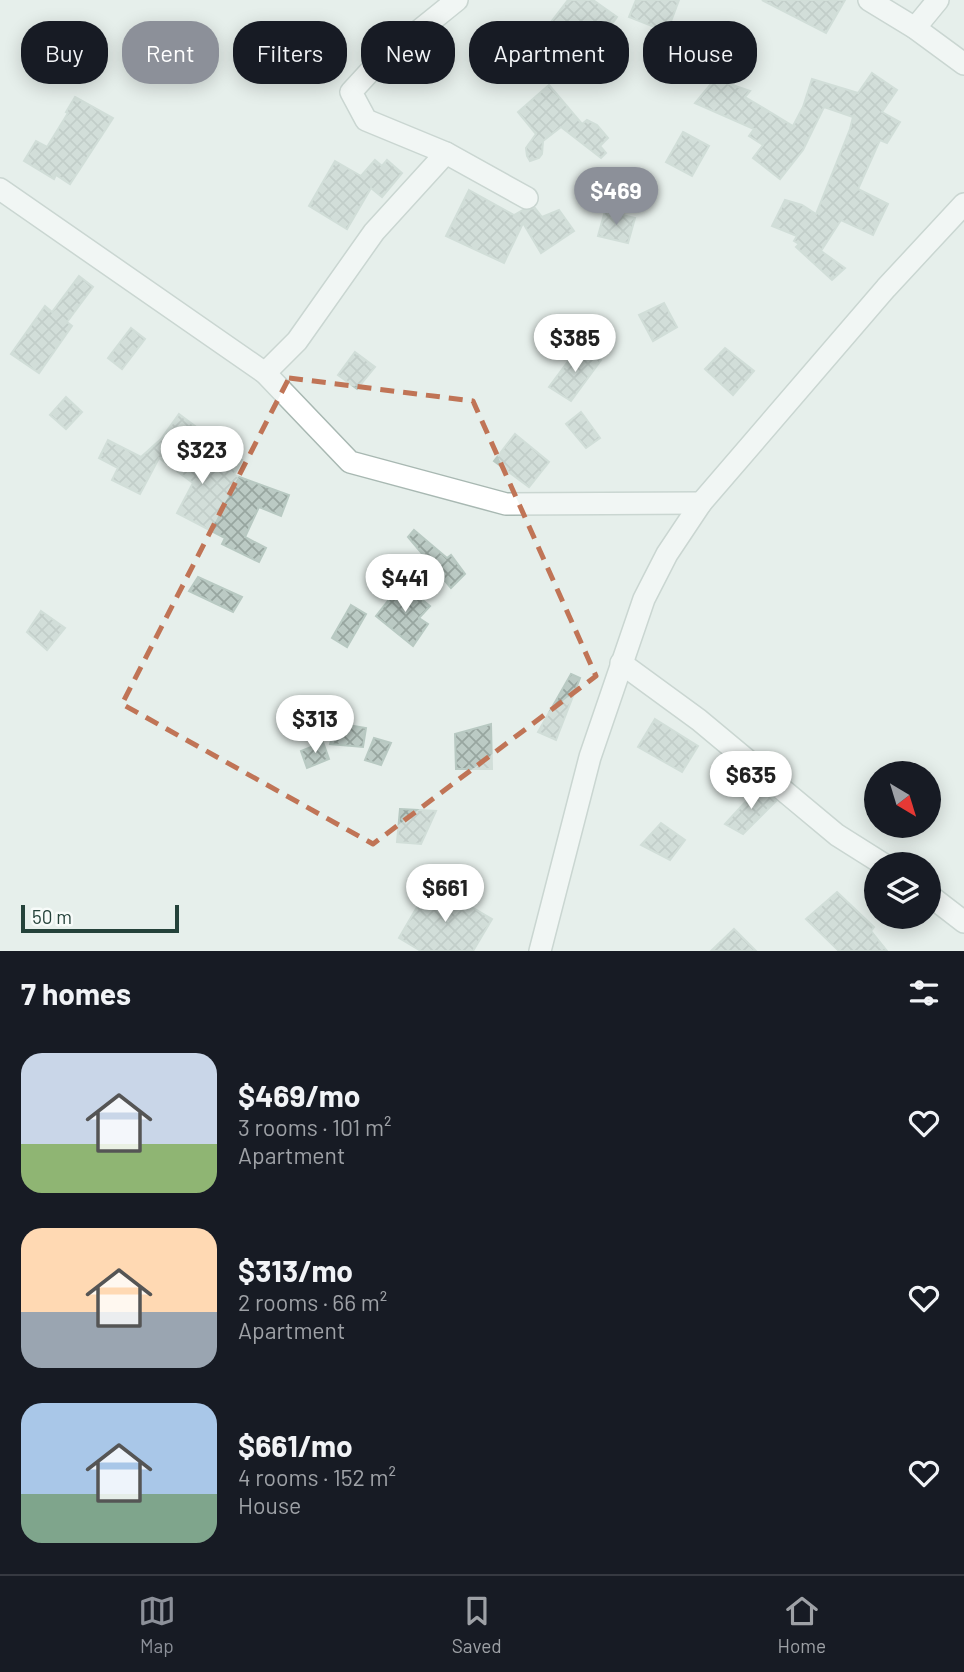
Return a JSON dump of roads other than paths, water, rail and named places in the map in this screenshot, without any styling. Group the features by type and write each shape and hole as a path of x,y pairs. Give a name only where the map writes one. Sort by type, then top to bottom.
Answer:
{"street":[{"path":"457,0 374,67 351,92 366,120 446,153 527,198"},
{"path":"869,0 915,28 964,64"},
{"path":"915,28 938,0"},
{"path":"265,373 297,341 374,232 446,153"},
{"path":"0,189 265,373 349,462 506,504 701,503"},
{"path":"540,951 590,757 644,599 667,554 701,503 886,288 964,204"},
{"path":"621,663 699,720 837,835 864,852"},
{"path":"941,904 964,922"}]}
